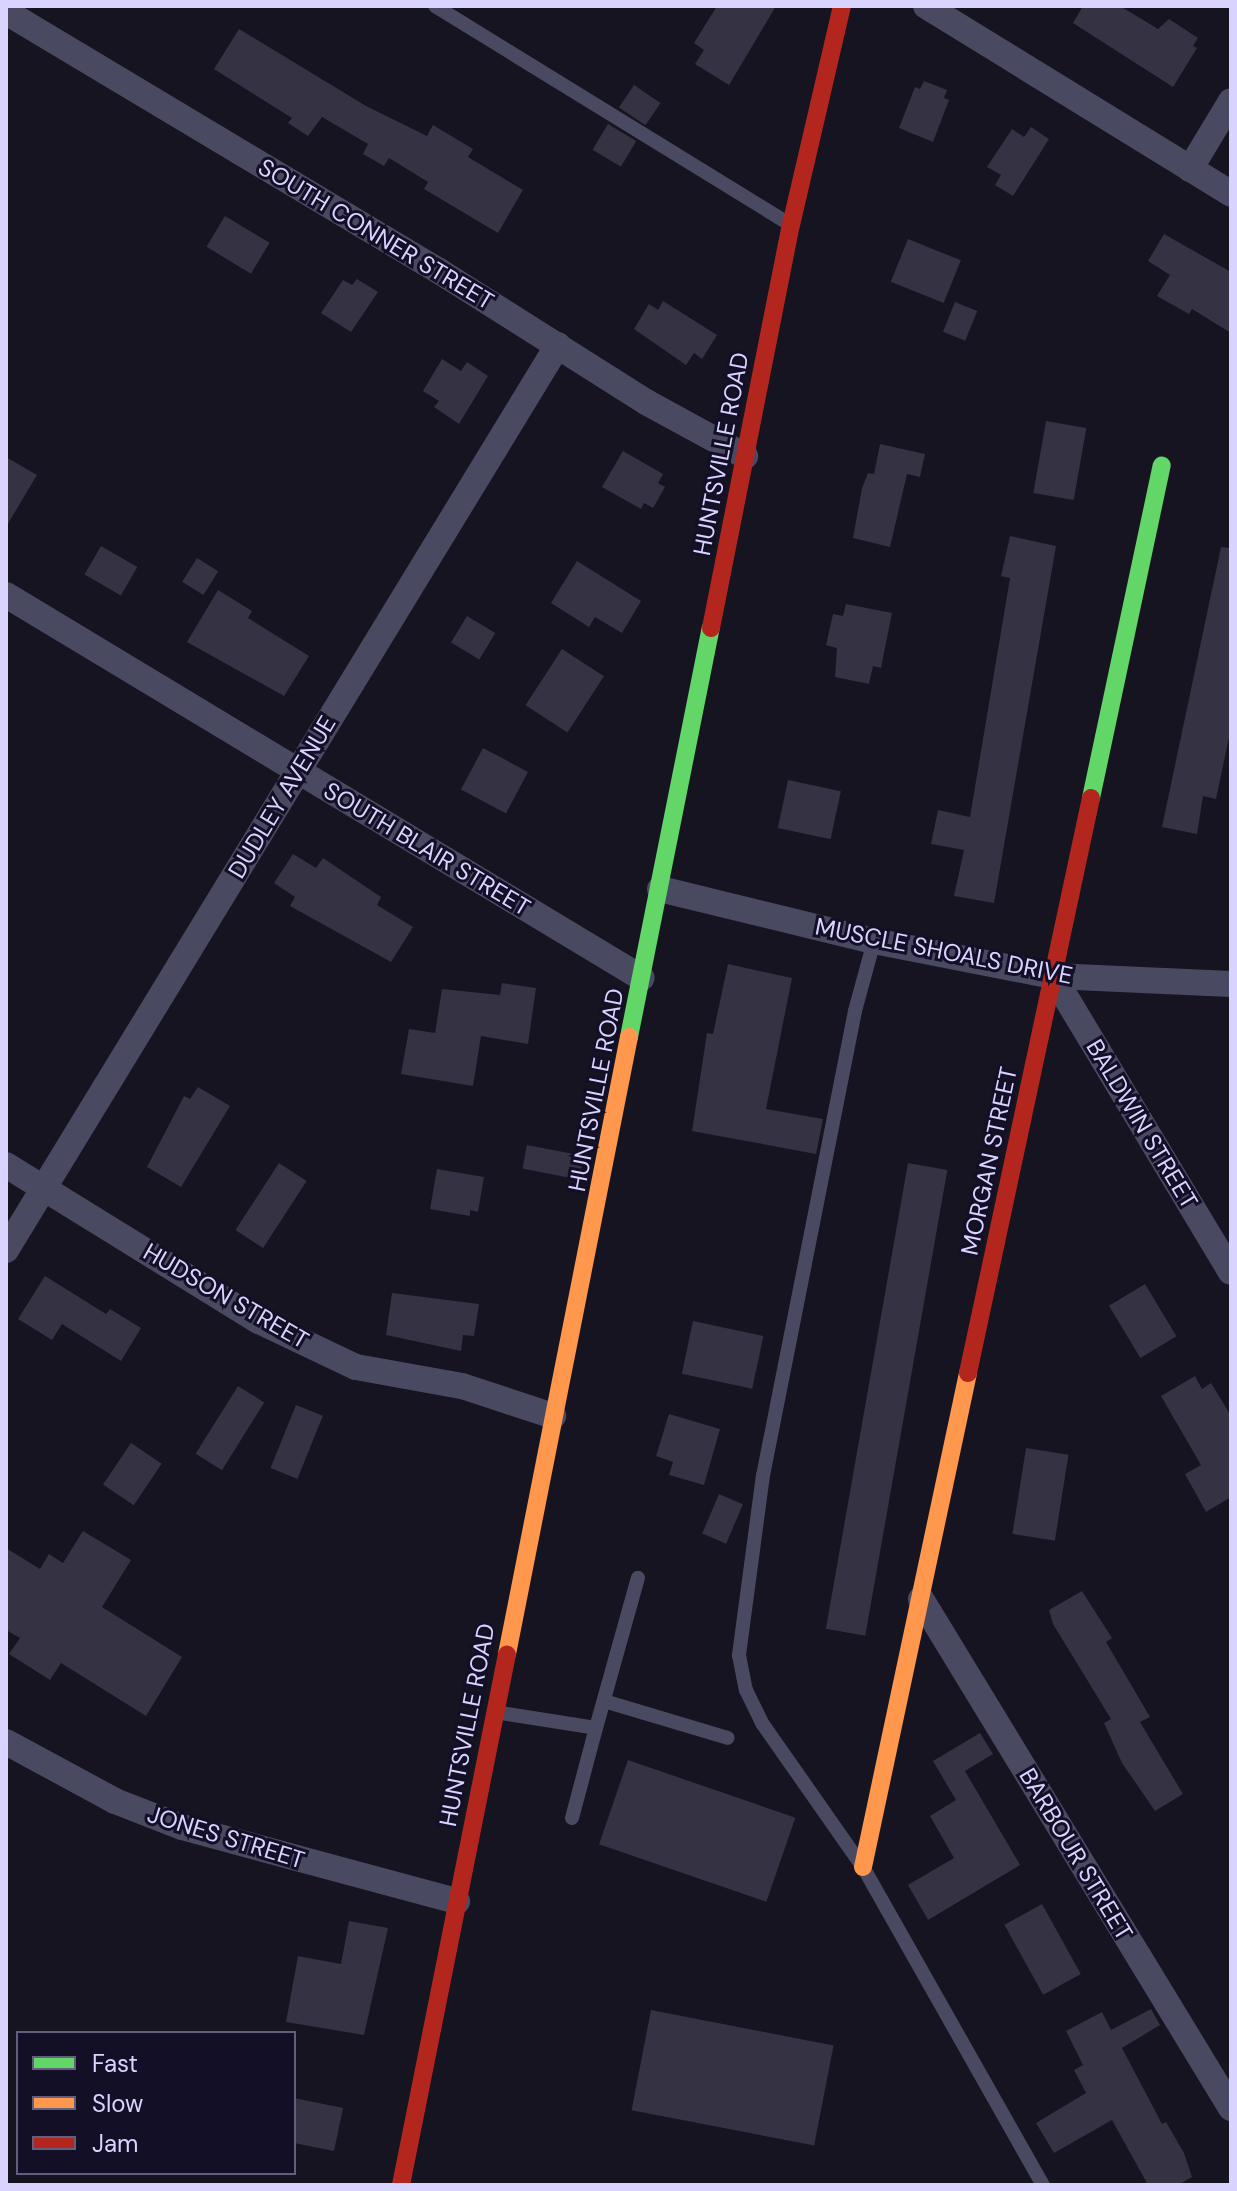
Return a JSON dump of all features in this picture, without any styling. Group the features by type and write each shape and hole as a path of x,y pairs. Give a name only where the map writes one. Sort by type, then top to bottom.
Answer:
{"main road":[{"name":"HUNTSVILLE ROAD","path":"401,2185 791,225 842,6"},
{"name":"MORGAN STREET","path":"863,1867 1162,465"}],"street":[{"path":"926,6 1231,194"},
{"name":"SOUTH CONNER STREET","path":"6,12 558,345 646,402 745,456"},
{"path":"1190,169 1231,101"},
{"name":"DUDLEY AVENUE","path":"6,1250 558,345"},
{"name":"SOUTH BLAIR STREET","path":"6,595 642,978"},
{"name":"MUSCLE SHOALS DRIVE","path":"660,889 874,941 1053,976 1231,984"},
{"name":"BALDWIN STREET","path":"1053,976 1231,1272"},
{"name":"HUDSON STREET","path":"6,1165 259,1321 356,1367 462,1386 553,1416"},
{"name":"BARBOUR STREET","path":"921,1599 1231,2108"},
{"name":"JONES STREET","path":"6,1742 115,1801 182,1827 457,1901"}],"lane":[{"path":"435,6 791,225"},
{"path":"874,941 855,1011 763,1475 739,1655 746,1690 762,1723 863,1867 1043,2185"},
{"path":"572,1818 638,1578"},
{"path":"604,1701 728,1738"},
{"path":"495,1712 596,1728"}],"building":[{"path":"717,6 776,6 729,85 695,64 704,50 694,43"},
{"path":"1083,6 1120,6 1158,29 1169,19 1198,38 1193,46 1197,48 1173,87 1073,23"},
{"path":"239,29 366,106 427,136 433,125 473,149 468,157 523,190 498,233 424,189 428,182 389,158 384,166 363,154 368,144 322,117 308,136 288,123 292,118 214,69"},
{"path":"924,81 947,90 944,98 949,100 933,142 899,128 915,87 920,89"},
{"path":"634,85 661,103 645,125 619,107"},
{"path":"608,124 636,141 621,167 593,150"},
{"path":"1031,127 1049,139 1013,196 995,185 1001,175 987,167 1012,129 1024,137"},
{"path":"225,216 270,243 251,274 206,247"},
{"path":"1164,234 1231,272 1231,333 1192,309 1189,314 1157,296 1170,275 1148,261"},
{"path":"908,239 961,260 944,303 891,282"},
{"path":"357,279 378,292 351,332 321,313 343,280 352,285"},
{"path":"663,301 717,335 702,359 694,353 686,365 634,329 649,304 658,310"},
{"path":"955,302 977,311 965,341 943,332"},
{"path":"442,359 461,371 467,362 488,376 459,424 434,407 439,401 423,391"},
{"path":"1046,421 1086,428 1074,500 1033,493"},
{"path":"880,444 925,454 920,477 907,474 890,547 853,538 862,488 868,473 874,474"},
{"path":"623,451 663,474 658,483 665,487 653,508 644,503 641,509 602,487"},
{"path":"6,457 37,475 6,527"},
{"path":"1010,536 1056,546 994,903 954,896 964,850 931,844 938,810 970,817 1010,578 1001,576"},
{"path":"101,546 137,567 121,596 84,575"},
{"path":"1221,547 1231,548 1231,728 1216,799 1203,796 1197,834 1162,827"},
{"path":"197,558 218,571 203,595 182,582"},
{"path":"577,561 641,601 622,633 595,617 589,627 551,603"},
{"path":"218,590 252,611 248,618 309,656 284,696 187,642"},
{"path":"846,604 892,613 881,668 873,666 869,684 835,677 837,648 826,645 833,614 843,616"},
{"path":"467,616 495,633 479,660 451,643"},
{"path":"562,649 604,676 567,732 526,705"},
{"path":"483,748 528,772 506,813 461,789"},
{"path":"788,780 841,791 831,839 778,828"},
{"path":"293,854 316,868 323,858 381,897 377,905 413,927 391,962 290,906 295,897 274,883"},
{"path":"728,964 792,978 766,1109 823,1119 816,1154 692,1131 707,1033 713,1034"},
{"path":"502,983 536,988 528,1044 481,1036 473,1086 401,1074 409,1029 435,1033 442,989 500,995"},
{"path":"198,1087 230,1106 181,1187 147,1167 184,1096 190,1099"},
{"path":"527,1145 584,1156 579,1180 522,1169"},
{"path":"279,1163 307,1181 263,1248 235,1230"},
{"path":"908,1163 947,1170 865,1636 826,1629"},
{"path":"437,1169 484,1177 478,1212 470,1210 470,1216 430,1209"},
{"path":"45,1276 106,1314 110,1309 141,1328 121,1361 62,1324 52,1340 18,1319"},
{"path":"1145,1284 1176,1336 1140,1358 1109,1306"},
{"path":"392,1293 479,1304 474,1336 463,1335 461,1351 386,1335"},
{"path":"693,1321 763,1336 752,1389 682,1374"},
{"path":"1195,1376 1202,1389 1211,1383 1231,1416 1231,1497 1206,1512 1185,1474 1201,1465 1161,1396"},
{"path":"238,1386 264,1402 222,1470 196,1454"},
{"path":"296,1405 323,1416 297,1479 271,1468"},
{"path":"669,1414 720,1429 704,1485 669,1475 673,1462 656,1456"},
{"path":"131,1443 162,1464 134,1505 103,1484"},
{"path":"1026,1448 1068,1455 1055,1541 1012,1534"},
{"path":"719,1494 743,1504 726,1544 702,1534"},
{"path":"83,1531 131,1560 102,1607 182,1657 146,1716 61,1663 50,1680 9,1654 20,1638 6,1630 6,1548 40,1569 49,1554 63,1563"},
{"path":"1082,1591 1112,1638 1106,1642 1150,1717 1140,1722 1183,1794 1155,1811 1122,1763 1104,1723 1111,1719 1053,1624 1049,1610"},
{"path":"980,1733 993,1754 965,1771 1020,1865 928,1920 908,1885 954,1858 930,1816 956,1800 933,1761"},
{"path":"628,1760 795,1818 766,1902 599,1844"},
{"path":"1042,1904 1081,1974 1043,1995 1004,1925"},
{"path":"349,1921 388,1928 364,2035 286,2022 298,1956 341,1964"},
{"path":"1151,2009 1160,2025 1122,2048 1162,2124 1166,2122 1184,2153 1192,2177 1178,2185 1148,2185 1112,2120 1054,2153 1036,2123 1086,2093 1074,2070 1083,2065 1066,2031 1102,2012 1111,2030"},
{"path":"651,2010 834,2045 814,2146 632,2110"},
{"path":"296,2098 343,2108 334,2151 296,2143"}],"traffic: fast":[{"path":"1091,798 1162,465"},
{"path":"629,1037 711,628"}],"traffic: slow":[{"path":"507,1654 629,1037"},
{"path":"863,1867 968,1373"}],"traffic: jam":[{"path":"711,628 791,225 842,6"},
{"path":"968,1373 1091,798"},
{"path":"401,2185 507,1654"}]}
